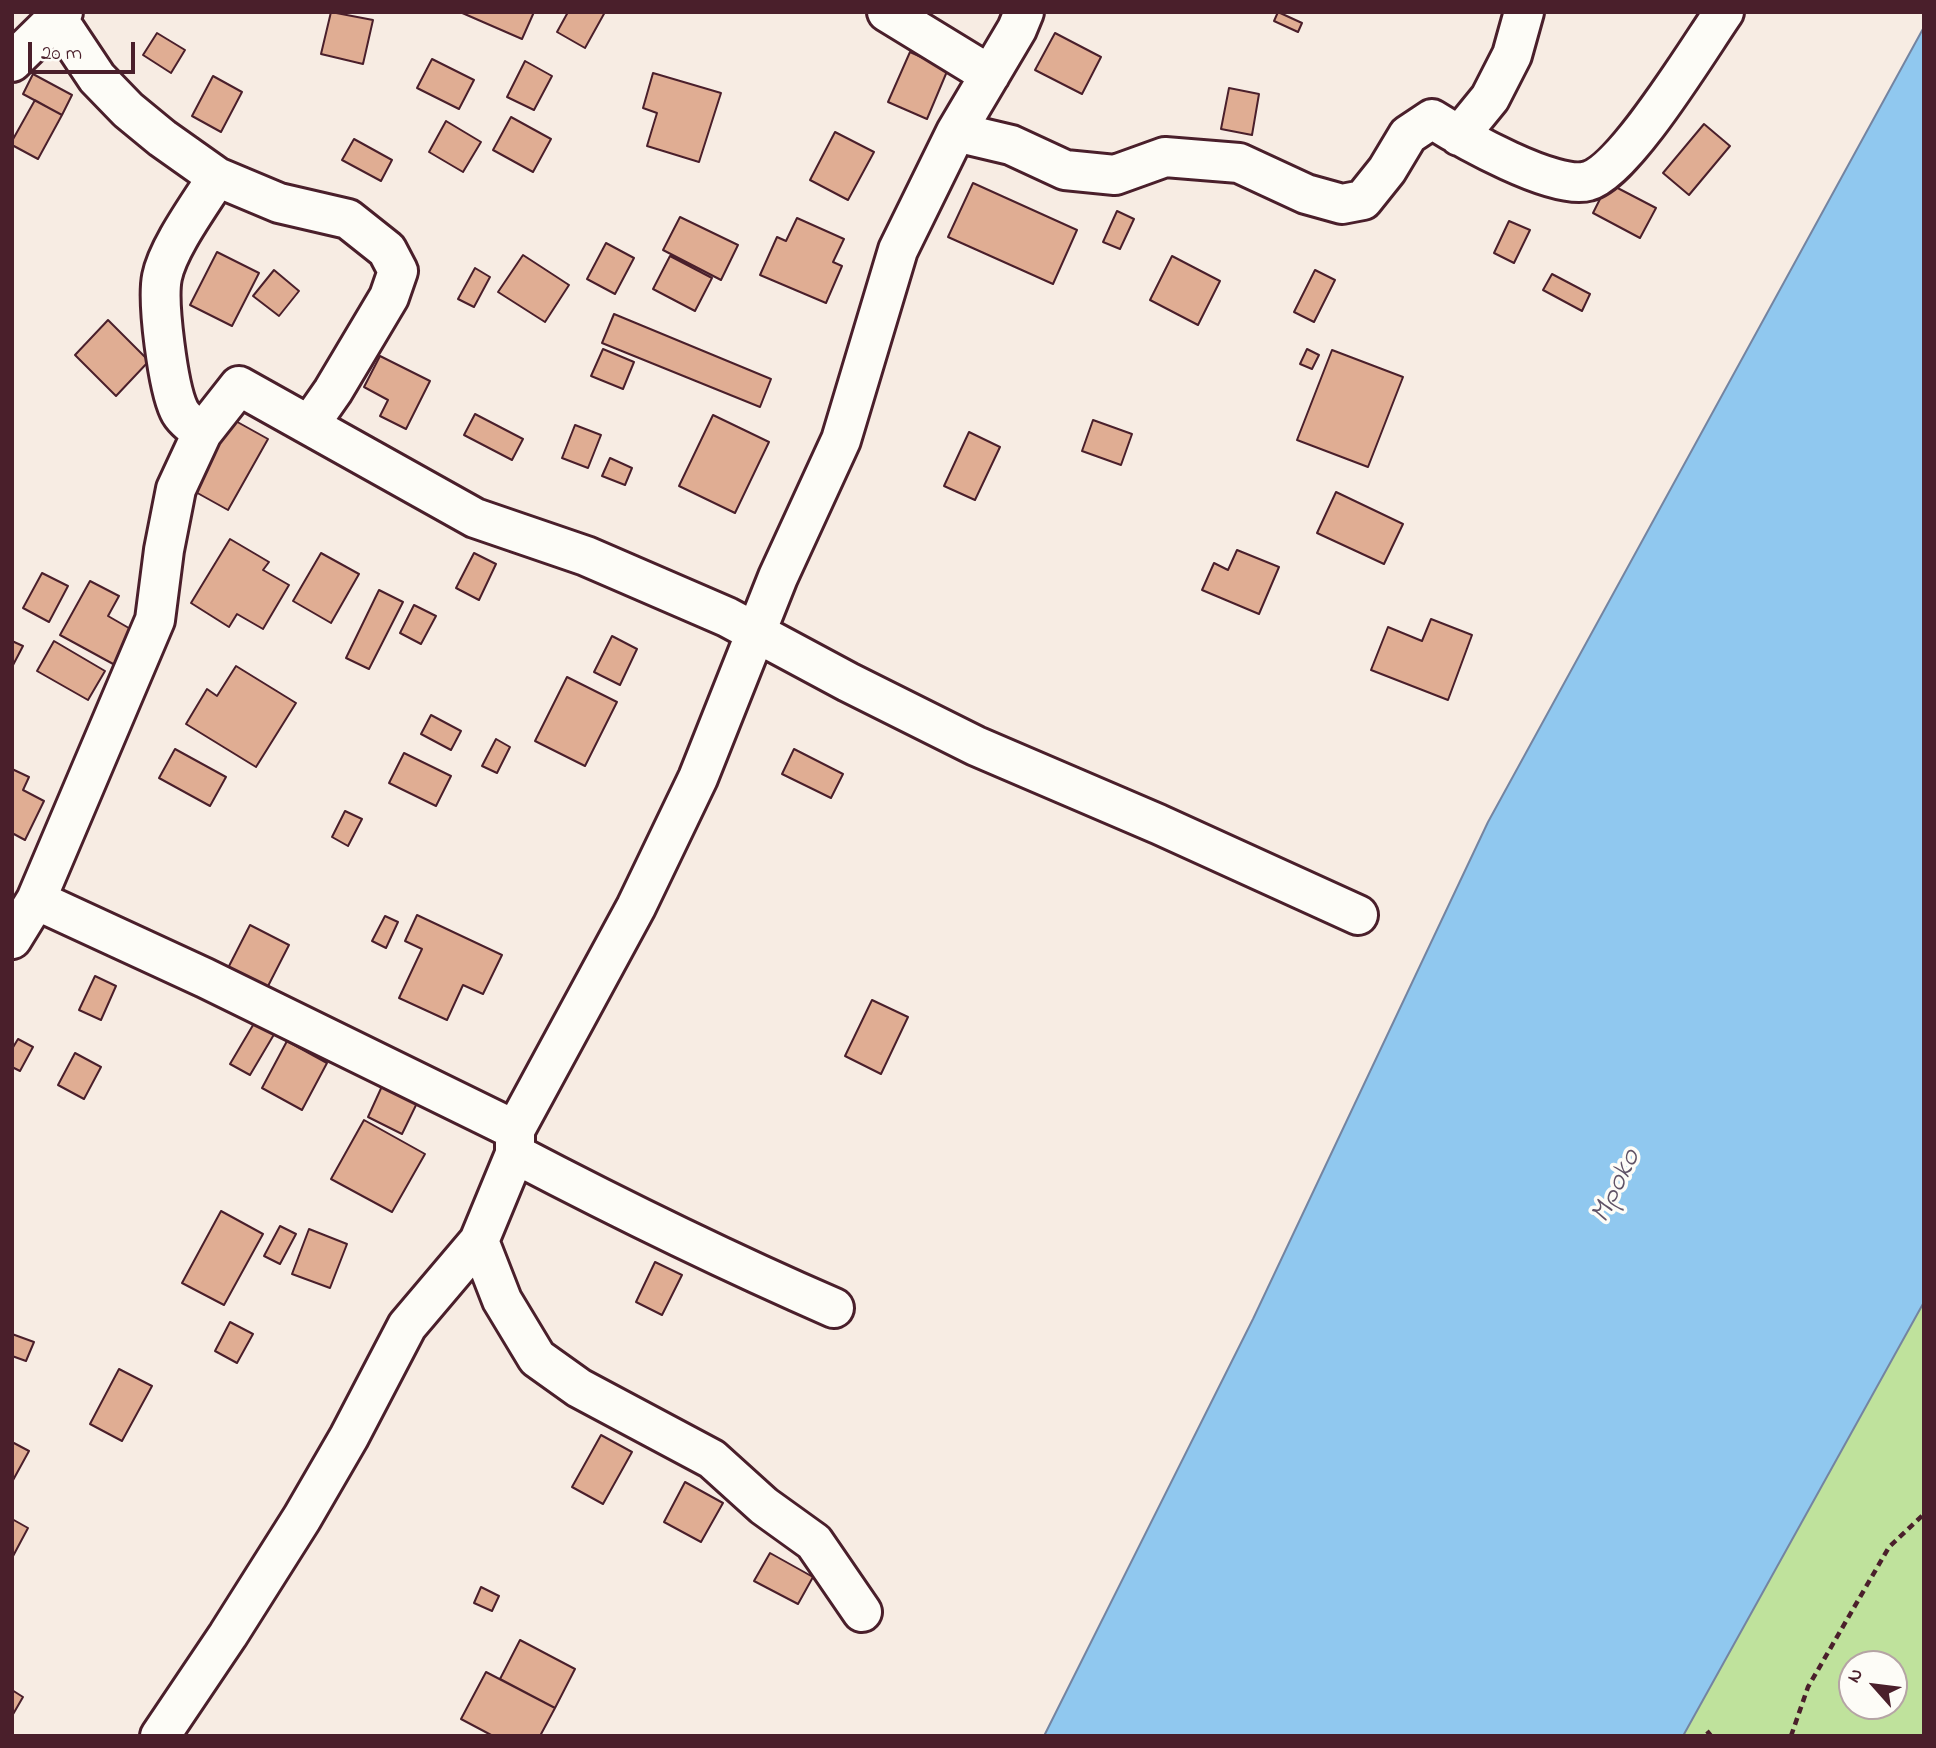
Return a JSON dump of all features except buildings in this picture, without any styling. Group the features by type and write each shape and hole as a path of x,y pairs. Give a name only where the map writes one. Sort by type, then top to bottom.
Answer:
{"street":[{"path":"887,12 990,75"},
{"path":"160,1736 302,1518 349,1437 407,1326 480,1241 515,1142 636,907 698,778 778,577 841,440 898,250 956,132 1017,29 1024,12"},
{"path":"1459,136 1490,98 1512,55 1524,12"},
{"path":"956,132 1011,145 1065,170 1115,175 1165,157 1239,163 1306,194 1342,204 1363,200 1387,170 1408,135 1432,119 1459,136 1529,169 1570,183 1590,181 1609,168 1629,147 1675,86 1724,12"},
{"path":"12,62 60,15 97,78 128,110 162,138 217,177 279,203 348,219 387,250 398,271 388,297 333,391 310,424"},
{"path":"202,433 179,412 168,369 162,314 162,277 178,240 217,177"},
{"path":"12,939 36,900 155,621 176,489 202,433 239,386 475,518 586,556 727,617 976,746 1158,824 1358,915"},
{"path":"36,900 205,978 515,1142 625,1212 733,1264 834,1308"},
{"path":"480,1241 502,1300 537,1358 579,1388 712,1459 764,1506 814,1542 832,1572 862,1612"}],"path":[{"path":"1791,1736 1808,1687 1889,1547 1924,1514"}],"green space":[{"path":"1924,1302 1924,1736 1683,1736"}],"water":[{"name":"Mpoko","path":"1924,27 1924,1302 1683,1736 1044,1736 1253,1319 1488,822"}]}
